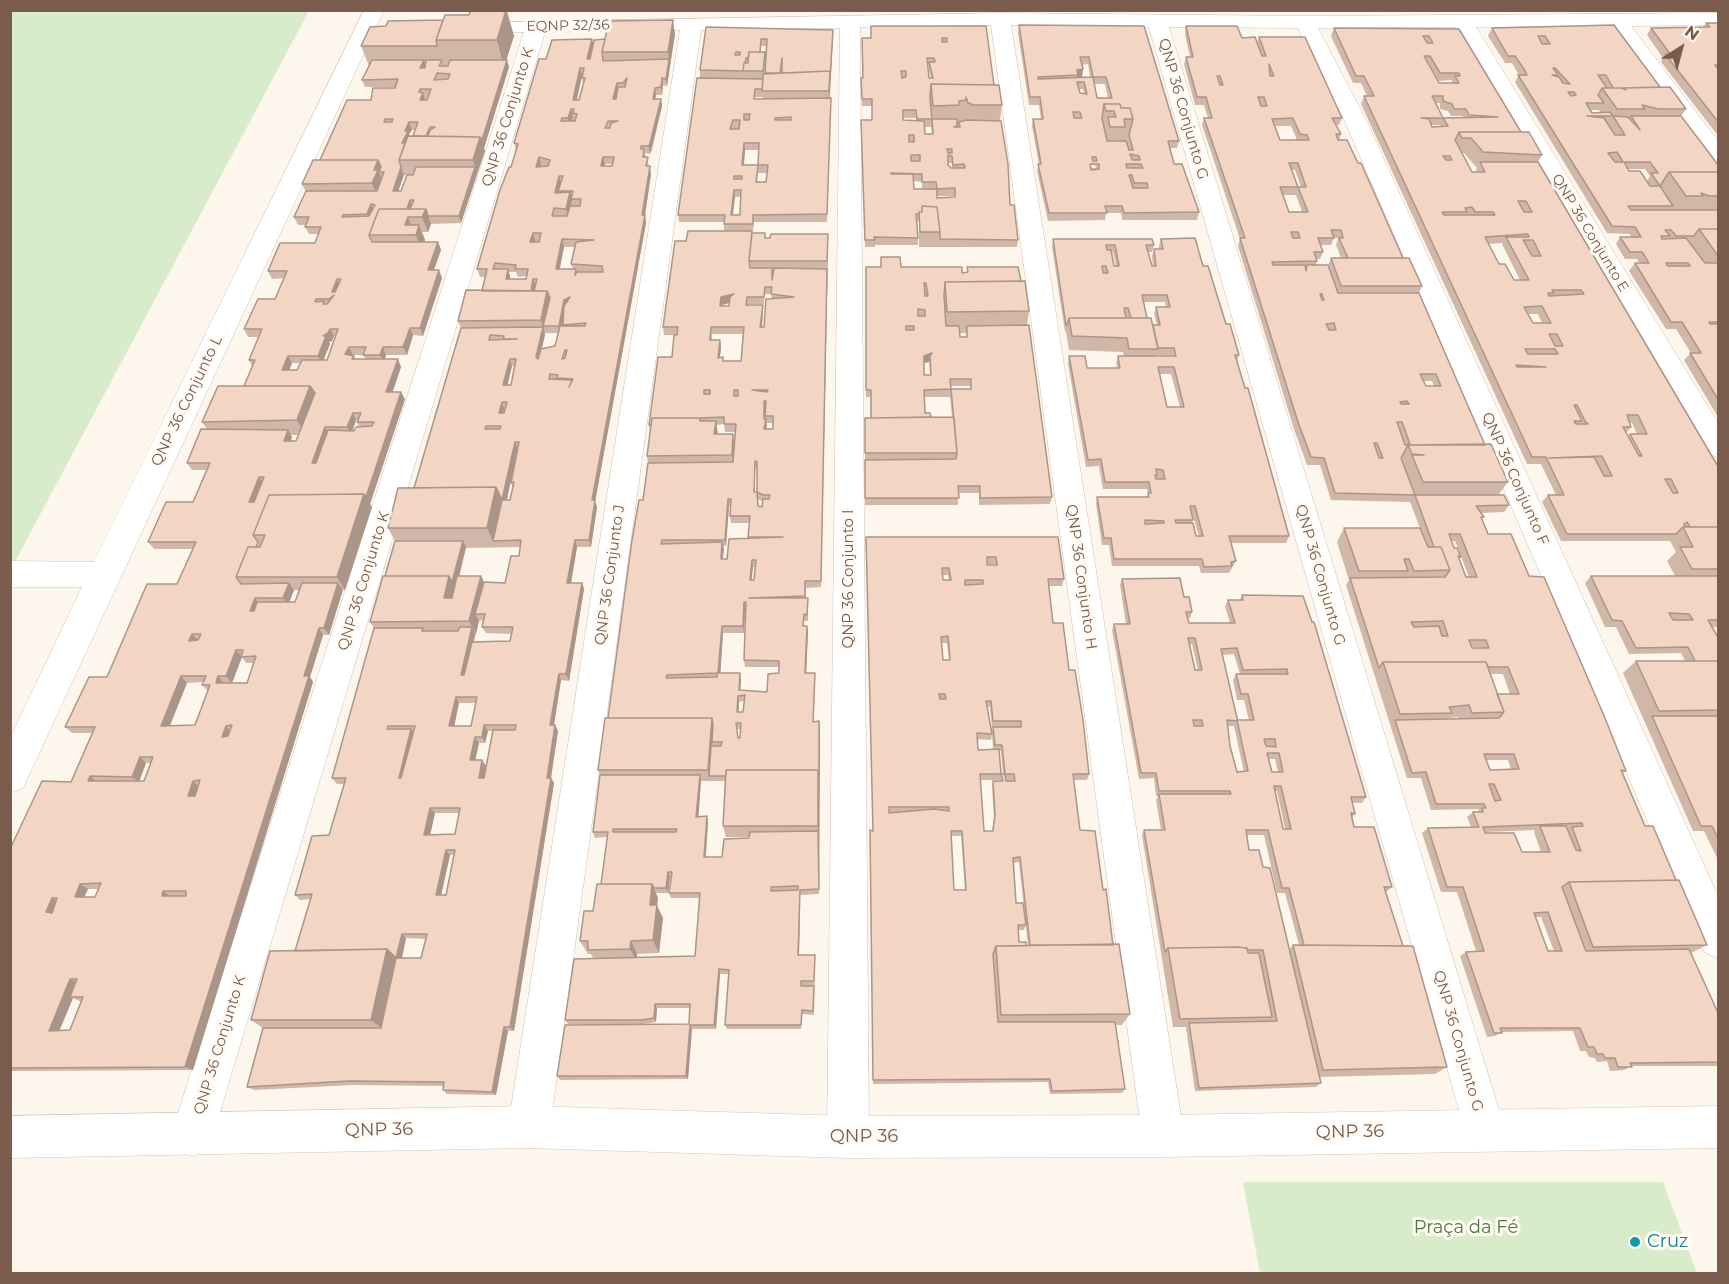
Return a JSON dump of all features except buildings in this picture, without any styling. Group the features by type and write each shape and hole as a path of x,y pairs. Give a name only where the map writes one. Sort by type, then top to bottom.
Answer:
{"street":[{"name":"QNP 36 Conjunto H","path":"1000,19 1163,1136"},
{"name":"EQNP 32/36","path":"459,21 536,27 850,20 1305,22 1719,19"},
{"name":"QNP 36 Conjunto I","path":"848,1137 850,20"},
{"name":"QNP 36 Conjunto G","path":"1157,20 1484,1130"},
{"path":"1616,20 1719,156"},
{"name":"QNP 36 Conjunto L","path":"10,777 104,575 376,21"},
{"name":"QNP 36 Conjunto E","path":"1461,21 1719,446"},
{"name":"QNP 36 Conjunto F","path":"1305,22 1357,124 1719,939"},
{"name":"QNP 36 Conjunto J","path":"529,1127 691,24"},
{"name":"QNP 36 Conjunto K","path":"192,1135 536,27"},
{"path":"10,574 104,575"},
{"name":"QNP 36","path":"10,1137 529,1127 848,1137 1163,1136 1719,1127"}],"green space":[{"path":"11,11 309,11 11,569"},
{"name":"Praça da Fé","path":"1243,1182 1663,1182 1697,1273 1260,1273"}],"place":[{"name":"Cruz","path":"1635,1242"}]}
